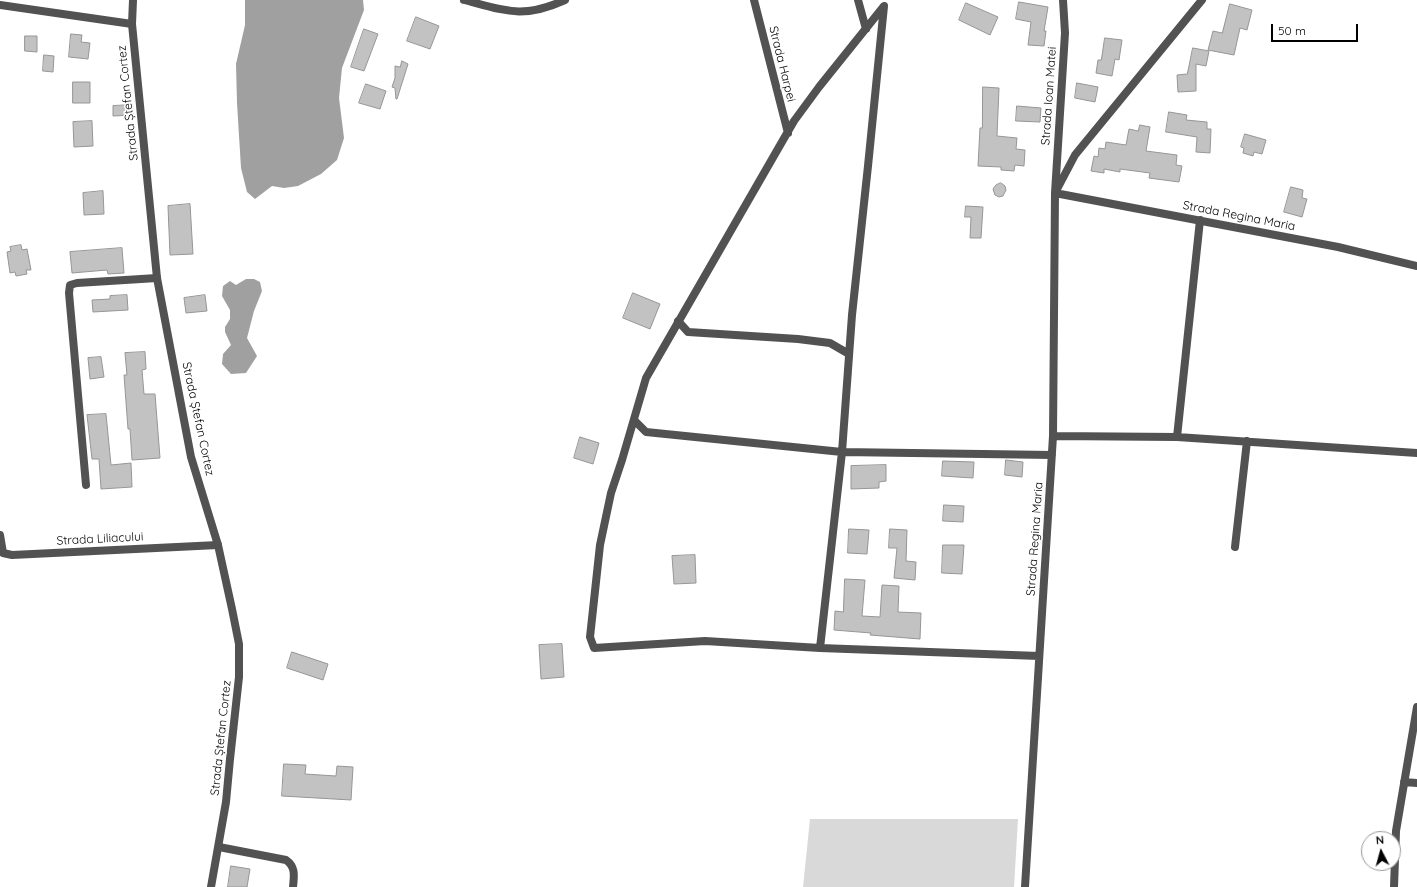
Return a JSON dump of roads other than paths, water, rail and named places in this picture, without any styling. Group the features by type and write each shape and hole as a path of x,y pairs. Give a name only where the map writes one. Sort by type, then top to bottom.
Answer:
{"street":[{"name":"Strada Ștefan Cortez","path":"133,0 132,24 157,278 191,457 218,545 239,644 239,677 226,802 211,887"},
{"path":"464,0 512,12 526,12 543,9 565,0"},
{"path":"498,9 501,0"},
{"name":"Strada Harpei","path":"754,0 788,133"},
{"path":"858,0 866,28"},
{"name":"Strada Ioan Matei","path":"1055,193 1065,32 1063,0"},
{"name":"Strada Regina Maria","path":"1025,887 1053,436 1055,193 1075,155 1202,0"},
{"path":"0,5 132,24"},
{"path":"820,648 842,452 852,315 884,6 819,87 794,121 646,378 610,493 600,545 590,637 594,648 705,641 820,648 1039,656"},
{"name":"Strada Regina Maria","path":"1055,193 1338,247 1417,266"},
{"path":"1177,437 1200,220"},
{"path":"86,485 69,293 70,285 77,283 157,278"},
{"path":"678,321 688,332 798,339 830,343 849,354"},
{"path":"634,420 646,432 842,452 1052,455"},
{"path":"1053,436 1177,437 1417,453"},
{"path":"1235,547 1247,441"},
{"name":"Strada Liliacului","path":"0,535 2,553 12,555 218,545"},
{"path":"1394,887 1396,831 1417,707"},
{"path":"1404,782 1417,783"},
{"path":"219,847 286,860 293,868 293,887"}]}
